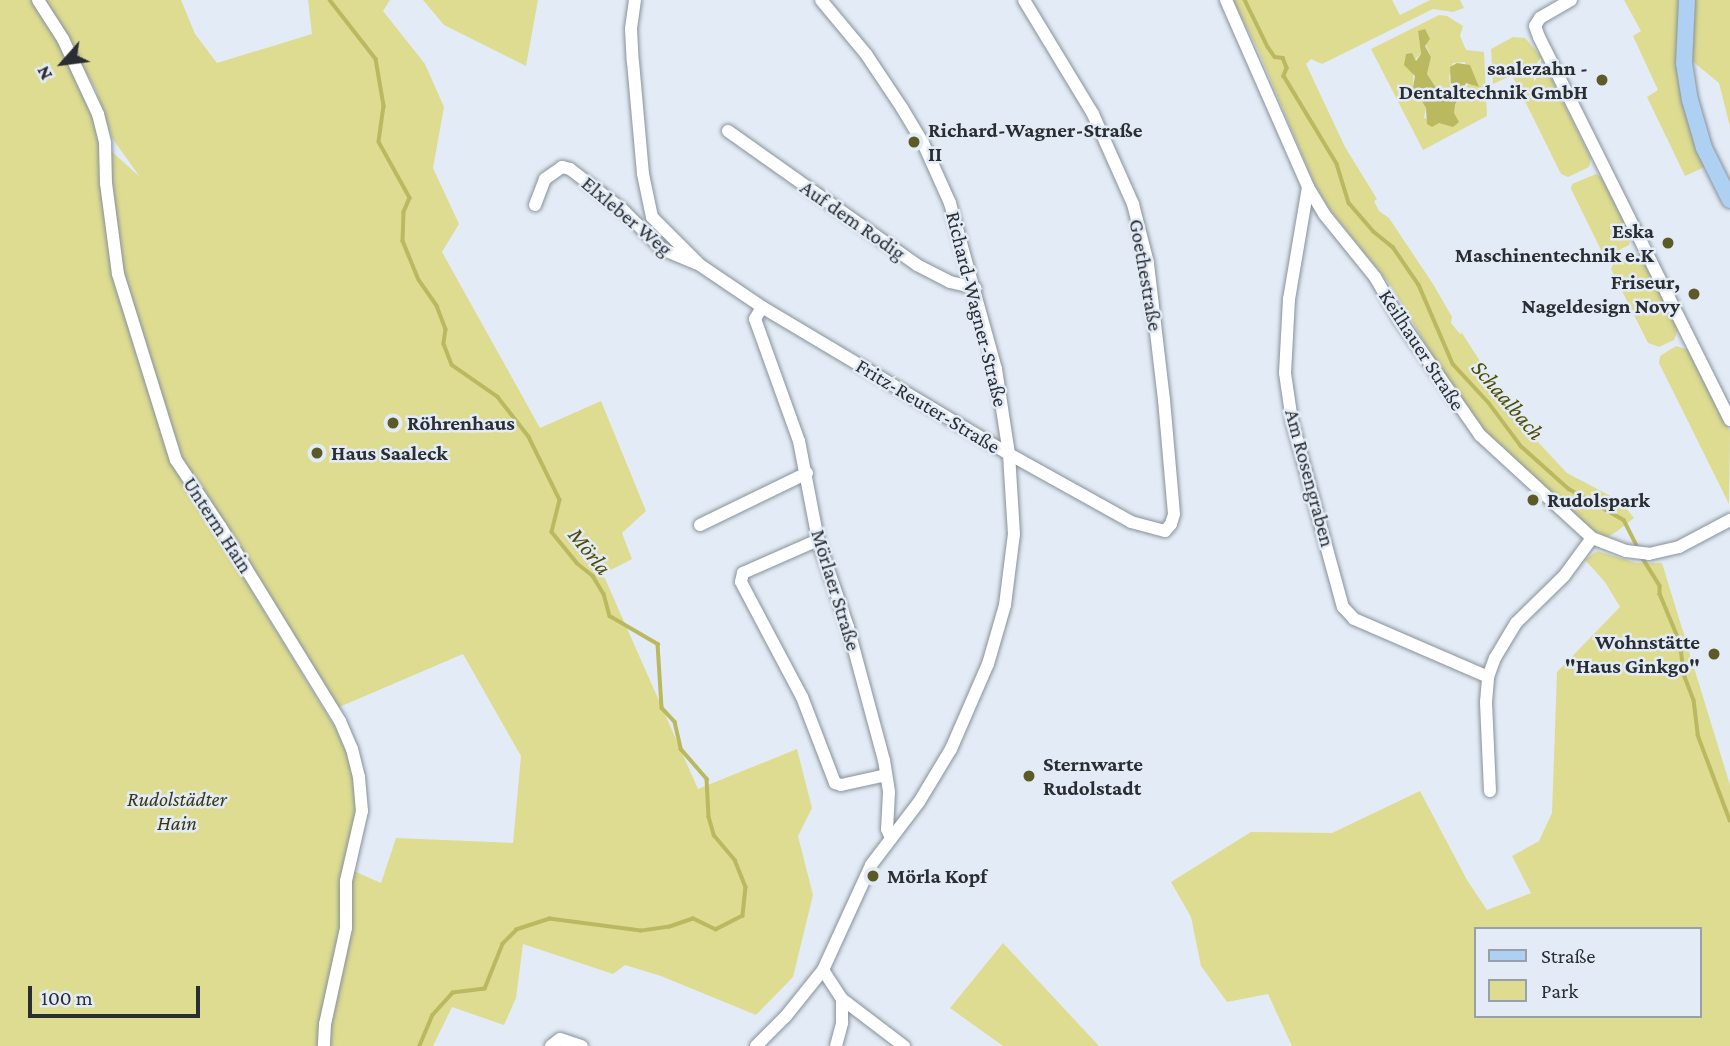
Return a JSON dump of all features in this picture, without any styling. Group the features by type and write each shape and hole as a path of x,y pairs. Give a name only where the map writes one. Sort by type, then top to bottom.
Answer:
{"main road":[{"path":"1687,0 1684,63 1690,100 1704,148 1730,200"}],"street":[{"name":"Unterm Hain","path":"38,0 63,39 98,114 105,143 106,183 118,274 176,460 220,526 340,721 352,748 362,811 346,881 345,928 325,1024 324,1046"},
{"path":"635,0 631,29 632,62 646,199 652,217 700,265"},
{"name":"Richard-Wagner-Straße","path":"756,1046 786,1016 823,970 865,875 919,802 951,749 988,664 1005,605 1012,553 1009,454 996,369 950,203 923,143 866,54 821,0"},
{"name":"Goethestraße","path":"1024,0 1093,114 1133,204 1148,263 1164,400 1174,514 1171,524 1164,531"},
{"name":"Keilhauer Straße","path":"1226,0 1308,187 1324,214 1375,277 1400,320 1480,435 1592,538 1626,551 1649,554 1679,547 1730,520"},
{"path":"1572,0 1542,15 1535,26 1659,282 1730,420"},
{"name":"Auf dem Rodig","path":"737,135 917,265 950,282 975,288"},
{"name":"Elxleber Weg","path":"535,205 545,179 562,167 570,169 623,211 662,249 700,265"},
{"name":"Am Rosengraben","path":"1308,187 1289,299 1285,373 1292,422 1343,607 1349,616 1488,677"},
{"name":"Fritz-Reuter-Straße","path":"700,265 762,307 1009,454 1131,522 1164,531"},
{"name":"Mörlaer Straße","path":"762,307 755,319 799,441 818,540 848,627 886,775 889,792 887,829 891,838"},
{"path":"700,525 807,474"},
{"path":"1490,791 1486,702 1488,677 1495,658 1516,623 1564,576 1592,538"},
{"path":"818,540 743,573 741,582 802,697 835,783 841,785 886,775"},
{"path":"823,970 842,999 904,1046"},
{"path":"836,1046 842,1023 842,999"},
{"path":"551,1046 560,1039 582,1046"}],"green space":[{"name":"Rudolstädter Hain","path":"0,0 34,0 72,65 110,150 140,177 112,138 96,90 45,0 181,0 195,34 217,63 312,34 308,0 390,0 383,11 425,64 444,107 433,168 459,224 442,252 540,428 601,401 646,511 622,533 632,559 603,574 698,789 797,749 812,808 798,836 813,895 793,977 756,1015 661,976 625,965 613,974 523,944 516,998 504,1025 452,1007 433,1046 0,1046","holes":["137,314 182,458 337,708 463,654 521,756 513,843 396,838 381,883 347,868 357,821 358,795 346,746 199,504 129,318"]},
{"path":"423,0 538,0 526,66 444,25"},
{"path":"1233,0 1392,0 1400,15 1430,0 1460,0 1464,8 1453,12 1433,9 1322,64 1311,59 1306,64 1345,147 1377,199 1374,201 1379,211 1389,218 1433,284 1452,317 1451,323 1462,333 1518,421 1567,473 1620,501 1634,518 1616,532 1607,537 1593,530 1571,513 1500,444 1497,446 1482,429 1440,369 1392,287 1331,211 1315,185 1258,50"},
{"path":"1624,0 1680,0 1707,166 1685,176 1647,97 1658,90 1633,36 1641,31"},
{"path":"1694,0 1730,0 1730,127 1719,83 1691,60"},
{"path":"1439,15 1447,16 1463,26 1460,36 1466,50 1484,52 1487,116 1423,150 1371,49","holes":["1418,31 1430,40 1425,43 1431,57 1427,74 1437,89 1451,92 1449,77 1453,63 1465,62 1469,83 1455,105 1450,125 1424,118 1426,108 1413,87 1414,60 1421,54"]},
{"path":"1513,37 1525,38 1540,55 1591,158 1589,167 1568,177 1561,174 1512,75 1493,84 1491,49"},
{"path":"1596,174 1602,178 1631,235 1629,245 1609,255 1602,252 1571,189 1572,184"},
{"path":"1633,252 1642,257 1678,329 1674,340 1659,347 1648,343 1611,269 1614,262"},
{"path":"1676,346 1689,350 1730,431 1729,504 1659,363 1660,356"},
{"path":"1597,551 1637,563 1662,563 1730,785 1730,1046 1292,1046 1268,994 1227,1002 1201,966 1191,917 1171,882 1251,832 1332,833 1420,791 1467,880 1487,910 1531,893 1512,856 1539,841 1552,813 1557,672 1620,607 1605,582 1585,560"},
{"path":"1003,943 1099,1046 1003,1046 950,1008"}],"shaded area":[{"path":"1425,29 1430,39 1425,46 1431,57 1427,74 1437,89 1451,92 1450,67 1457,63 1470,65 1479,87 1466,83 1455,105 1454,113 1459,122 1453,127 1439,123 1432,127 1427,124 1426,108 1413,87 1415,76 1404,65 1406,54 1412,53 1416,61 1421,54 1418,31"}],"waterway":[{"name":"Mörla","path":"330,0 376,59 384,106 379,142 410,198 404,212 403,241 419,280 437,306 446,329 444,344 452,365 498,397 529,437 560,500 552,532 577,563 593,576 604,594 610,616 658,644 662,708 675,722 681,749 707,779 709,817 714,835 735,860 746,887 743,916 716,930 693,919 670,927 641,931 550,919 517,930 503,944 485,989 453,993 433,1015 420,1046"},
{"name":"Schaalbach","path":"1245,0 1268,47 1275,57 1283,58 1287,68 1284,76 1337,164 1349,203 1373,231 1393,247 1419,285 1453,364 1489,403 1521,446 1569,489 1624,520 1639,550"},
{"name":"Schaalbach","path":"1642,557 1660,586 1660,594 1680,642 1685,677 1694,700 1698,735 1730,820"}],"place":[{"name":"saalezahn - Dentaltechnik GmbH","path":"1602,80"},
{"name":"Richard-Wagner-Straße II","path":"914,142"},
{"name":"Eska Maschinentechnik e.K","path":"1668,243"},
{"name":"Friseur, Nageldesign Novy","path":"1694,294"},
{"name":"Röhrenhaus","path":"393,423"},
{"name":"Haus Saaleck","path":"317,453"},
{"name":"Rudolspark","path":"1533,500"},
{"name":"Wohnstätte \"Haus Ginkgo\"","path":"1714,654"},
{"name":"Sternwarte Rudolstadt","path":"1029,776"},
{"name":"Mörla Kopf","path":"873,876"}]}
